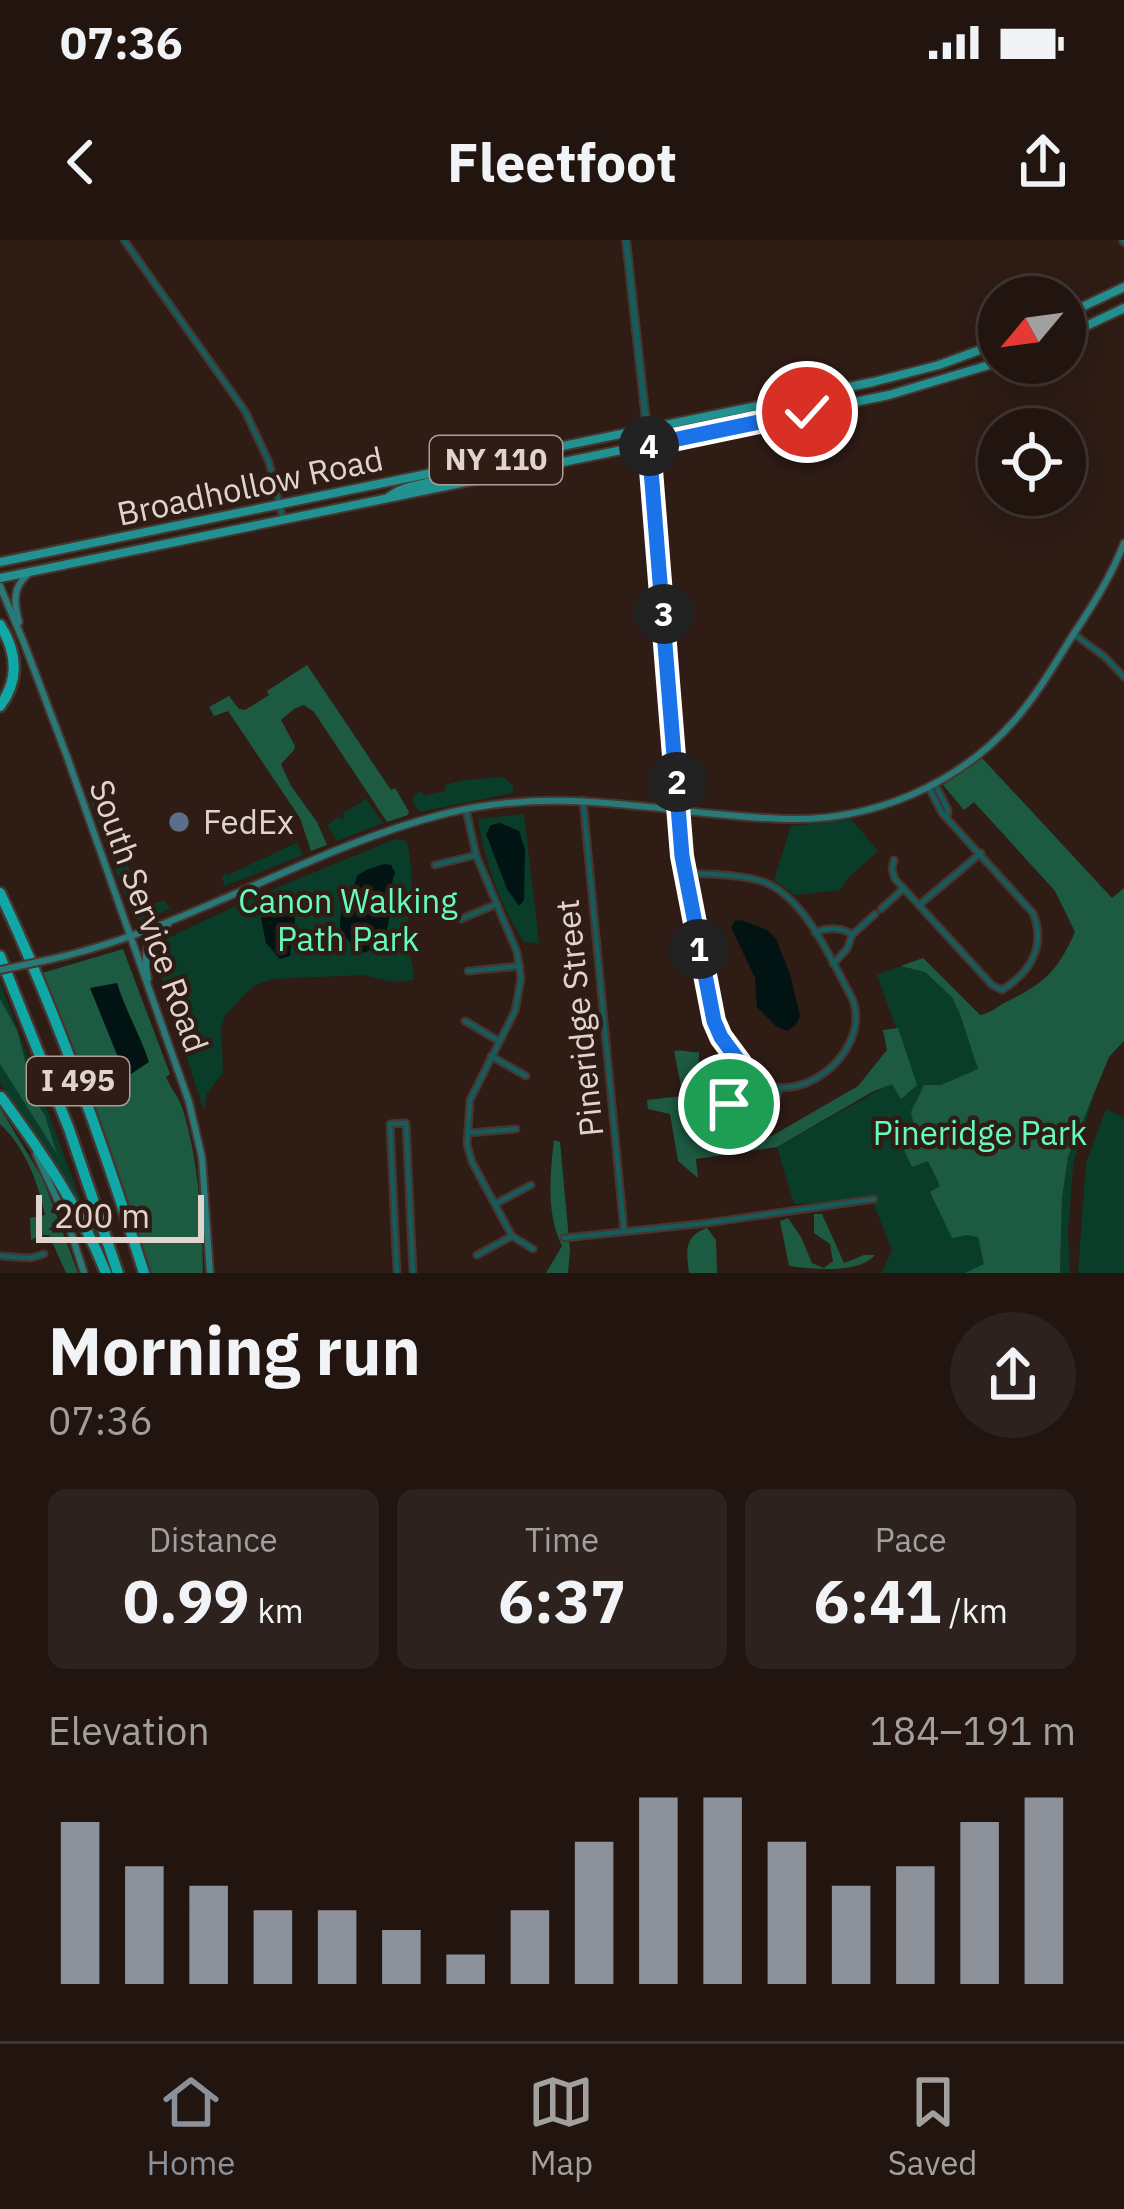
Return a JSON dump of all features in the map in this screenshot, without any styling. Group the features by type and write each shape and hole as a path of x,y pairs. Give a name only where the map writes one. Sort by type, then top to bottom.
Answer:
{"highway":[{"path":"0,625 15,664 9,693 0,706"},
{"name":"I 495","path":"0,893 80,1083 145,1273"},
{"name":"I 495","path":"0,956 69,1129 118,1273"},
{"path":"1,1095 64,1187 106,1273"}],"main road":[{"path":"1086,305 1124,287"},
{"path":"1086,326 1124,308"},
{"name":"Broadhollow Road","path":"0,562 885,379 978,351"},
{"name":"Broadhollow Road","path":"0,582 889,395 978,368"},
{"path":"388,497 443,478 452,469"},
{"path":"0,970 129,936 354,844 466,809 583,800 754,817 827,818 885,805 932,785 1005,730 1032,700 1074,634 1124,543"},
{"path":"24,643 14,602 17,588 32,572"},
{"name":"South Service Road","path":"0,582 189,1102 202,1158 210,1273"},
{"path":"151,995 145,953 150,940 176,917"},
{"path":"1,1095 55,1191 84,1273"}],"street":[{"path":"124,240 245,411 269,462 284,520"},
{"path":"626,240 649,445 684,873 716,1030 757,1080 781,1088 803,1084 824,1072 850,1046 856,1009 792,899 752,880 684,873"},
{"path":"1074,634 1124,677"},
{"path":"893,860 892,869 903,888 992,985 998,990 1007,987 1024,973 1039,938 1029,905 939,808 932,785"},
{"name":"Pineridge Street","path":"583,800 624,1231"},
{"path":"466,809 476,855 520,966 519,998 470,1100 467,1133 472,1162 512,1236 533,1249"},
{"path":"919,905 981,853"},
{"path":"435,865 476,855"},
{"path":"832,964 848,949 852,935 903,888"},
{"path":"461,919 497,904"},
{"path":"815,933 830,929 852,935"},
{"path":"468,971 520,966"},
{"path":"465,1022 500,1041"},
{"path":"491,1056 526,1076"},
{"path":"741,1064 728,1090 729,1104 739,1114 771,1106 781,1088"},
{"path":"397,1273 390,1124 406,1123 413,1273"},
{"path":"467,1133 516,1129"},
{"path":"495,1204 531,1185"},
{"path":"564,1238 874,1199"},
{"path":"477,1255 512,1236"},
{"path":"0,1256 31,1258 44,1253"}],"green space":[{"path":"307,665 409,812 387,822 314,712 304,705 281,720 295,746 281,764 327,845 311,851 300,818 228,711 214,716 209,707 229,696 245,710"},
{"path":"982,758 1112,898 1124,888 1124,1041 1109,1057 1068,1157 1060,1273 965,1273 984,1264 978,1237 952,1238 930,1192 940,1186 928,1161 912,1167 902,1146 914,1126 911,1112 924,1085 941,1085 978,1069 952,997 925,972 901,966 923,958 980,1015 1040,982 1056,967 1075,932 1055,891 974,802 964,810 943,785"},
{"path":"504,777 513,793 420,812 412,801 422,791 424,796 445,791 445,785"},
{"path":"96,789 105,807 103,818 114,824 112,831 146,905 165,901 170,909 141,921 132,916 88,794"},
{"path":"366,799 383,823 337,841 327,825 338,817 344,820 343,813"},
{"path":"524,814 539,943 524,942 508,914 489,867 478,819"},
{"path":"851,819 878,851 840,890 795,895 774,880 791,826"},
{"path":"295,839 303,855 225,886 225,872 228,875 296,843"},
{"name":"Canon Walking Path Park","path":"395,839 406,841 410,862 406,936 413,980 393,982 363,975 273,979 253,986 226,1014 221,1028 223,1073 207,1093 204,1111 154,955 160,942"},
{"path":"123,949 193,1150 203,1273 151,1273 104,1130 42,973"},
{"name":"Pineridge Park","path":"923,958 980,1015 1053,1273 882,1273 892,1250 872,1200 794,1204 777,1147 912,1072 877,975"},
{"path":"0,982 85,1213 0,1083"},
{"path":"0,999 17,1030 36,1102 57,1154 0,1064"},
{"path":"898,1028 917,1085 901,1099 892,1084 777,1147 696,1159 698,1178 678,1161 670,1114 648,1109 647,1100 683,1096 674,1051 699,1052 703,1122 732,1146 763,1141 858,1086 887,1050 883,1030"},
{"path":"1095,1091 1073,1165 1070,1273 1060,1273 1068,1157"},
{"path":"0,1108 43,1179 78,1273 66,1273 49,1235 31,1240 30,1218 45,1215 23,1154 0,1124"},
{"path":"1106,1109 1124,1118 1124,1273 1078,1273 1086,1163"},
{"path":"554,1140 560,1142 568,1273 546,1273 562,1246 551,1208"},
{"path":"814,1214 822,1214 844,1263 875,1255 849,1267 825,1269 789,1266 780,1221 788,1218 812,1263 824,1268 833,1261 830,1244 814,1233"},
{"path":"707,1228 716,1240 717,1273 689,1273 688,1245"}],"shaded area":[{"path":"500,823 519,831 525,849 524,900 519,906 507,889 486,834 491,825"},
{"path":"384,864 395,872 387,929 376,946 364,953 342,932 341,916 357,876"},
{"path":"285,904 294,908 295,923 290,956 280,959 266,943 261,918"},
{"path":"741,920 767,930 776,939 800,1016 787,1031 757,1007 755,978 731,927"},
{"path":"117,983 149,1062 131,1074 122,1067 90,988"}],"place":[{"name":"FedEx","path":"179,822"}],"route":[{"path":"729,1104 729,1084 741,1064 716,1030 684,873 649,445 807,412"}]}
